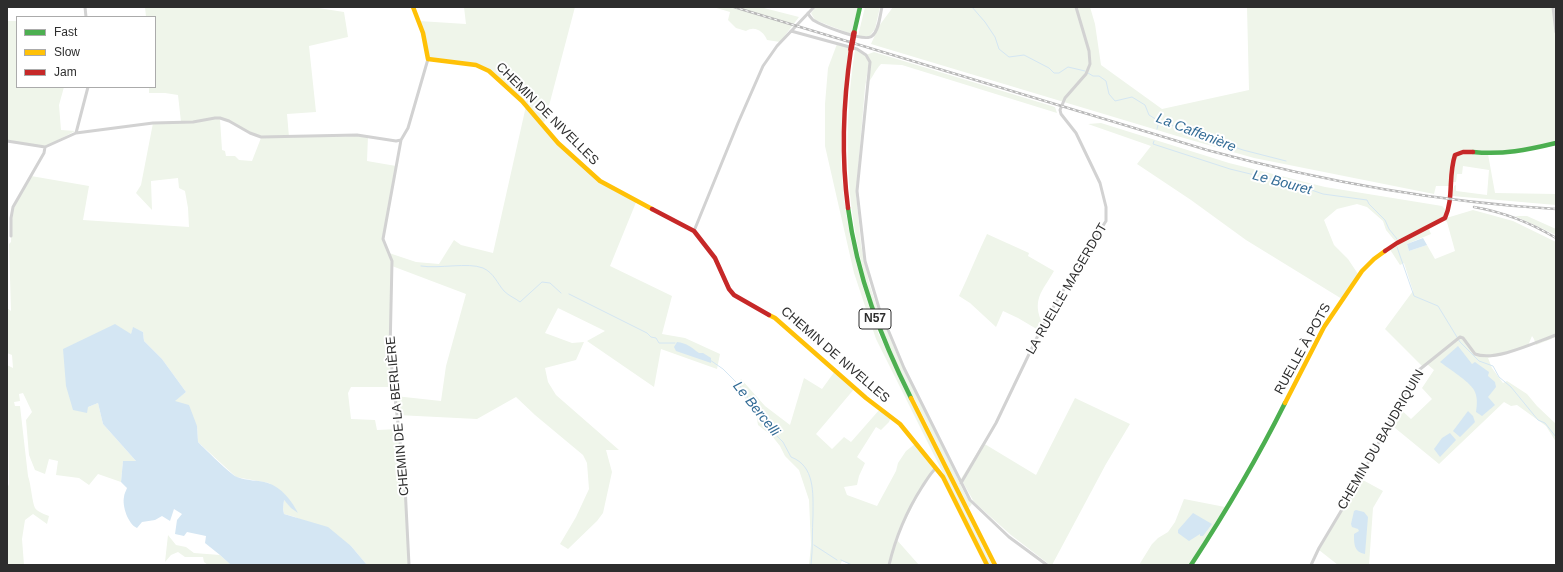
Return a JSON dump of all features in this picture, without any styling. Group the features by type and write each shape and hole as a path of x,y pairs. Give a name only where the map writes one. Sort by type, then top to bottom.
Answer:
{"main road":[{"path":"414,7 423,33 428,58"},
{"name":"N57","path":"860,7 848,65 845,106 844,163 851,227 864,284 876,321 895,366 995,565"},
{"name":"CHEMIN DE NIVELLES","path":"428,58 476,65 489,70 515,94 558,143 600,181 694,231 715,258 729,289 734,295 770,314 866,398 895,420 943,477 987,565"},
{"name":"RUELLE À POTS","path":"1190,565 1205,544 1258,454 1324,327 1362,271 1374,259 1397,243 1446,218 1449,207 1455,155 1463,152 1492,154 1520,152 1556,143"}],"street":[{"path":"694,231 759,72 768,58 814,7"},
{"path":"808,13 814,21 845,33 867,39 872,37 875,32 882,7"},
{"name":"LA RUELLE MAGERDOT","path":"961,483 996,423 1043,325 1078,265 1106,222 1107,212 1104,197 1095,171 1076,133 1060,110 1065,98 1089,70 1090,64 1089,51 1076,7"},
{"path":"1553,7 1556,32"},
{"path":"791,31 857,49 868,58 870,65 866,84 857,191 865,261 877,303 892,340 970,500 1009,537 1047,565"},
{"name":"CHEMIN DE LA BERLIÈRE","path":"409,565 405,486 390,352 392,261 383,240 401,140 408,128 428,58"},
{"path":"76,133 88,88"},
{"path":"7,141 45,147 76,133 147,124 193,122 220,118 261,138 357,135 396,141 401,140"},
{"path":"11,236 11,218 13,207 44,152 45,147"},
{"name":"CHEMIN DU BAUDRIQUIN","path":"1311,565 1319,548 1353,490 1419,370 1458,338 1463,338 1475,354 1489,356 1508,352 1556,335"},
{"path":"889,565 901,525 921,489 935,469"}],"shaded area":[{"path":"145,7 312,7 344,12 348,37 309,46 316,112 287,114 289,137 368,136 367,161 396,166 383,239 389,253 416,262 439,264 454,240 461,245 493,253 526,106 485,68 428,59 419,21 466,24 464,7 575,7 545,121 541,124 600,181 637,200 610,266 672,296 662,334 685,338 720,354 717,369 661,349 654,387 587,341 605,331 558,308 545,333 572,343 584,342 576,360 545,368 548,382 556,395 619,450 606,450 612,472 603,513 597,521 568,549 560,544 576,517 589,489 587,463 583,455 516,397 477,419 397,415 395,396 441,401 446,366 466,294 392,266 390,352 395,387 351,387 348,393 351,419 375,420 377,430 398,429 405,486 409,565 367,565 351,546 295,517 284,514 284,500 297,512 269,483 236,477 198,442 197,426 174,401 186,392 162,359 144,341 143,332 133,328 131,334 88,407 98,403 103,424 136,461 123,461 121,482 98,474 89,485 79,478 56,475 58,461 49,459 45,474 35,470 29,455 26,420 32,412 23,393 19,394 20,401 14,402 15,406 20,406 28,476 34,505 38,511 49,516 47,524 33,514 25,520 22,539 24,565 7,565 7,489 9,484 7,365 13,368 12,355 7,353 7,308 11,311 9,244 11,242 12,211 31,176 89,186 83,220 189,227 185,191 179,188 178,178 151,181 152,210 136,193 141,185 153,123 181,122 178,95 149,93 149,88 156,88 156,16 146,16","holes":["220,119 229,121 261,138 252,161 239,160 235,156 226,156 225,151 222,150"]},
{"path":"713,7 760,7 799,17 780,42 767,40 764,34 756,29 749,29 746,31 736,28 728,20 730,12"},
{"path":"816,7 858,7 851,34 815,20 811,13"},
{"path":"865,7 880,7 875,29 869,37 858,36"},
{"path":"893,7 1090,7 1095,24 1101,65 1162,109 1249,90 1247,7 1553,7 1556,32 1556,143 1520,152 1488,154 1495,193 1556,194 1556,205 1452,196 1454,186 1456,185 1456,191 1487,195 1489,170 1463,166 1462,174 1457,174 1456,182 1452,182 1451,186 1436,186 1434,194 1254,158 871,44 879,26"},
{"path":"7,21 16,21 16,88 64,88 59,105 61,130 75,131 45,147 7,141"},
{"path":"837,44 849,48 842,115 842,178 849,231 862,283 879,335 992,565 989,565 876,339 854,273 825,146 825,104 828,68"},
{"path":"855,49 865,55 869,62 865,88 856,193 861,245 869,283 895,350 966,496 972,504 969,508 891,351 871,297 861,262 854,227 848,157 850,86"},
{"path":"874,52 1055,107 1057,113 902,65 881,64 866,84 870,65 866,55"},
{"path":"1101,123 1229,163 1325,187 1442,206 1447,211 1442,219 1395,241 1386,230 1383,221 1367,207 1357,204 1337,209 1324,220 1334,245 1348,259 1358,274 1342,299 1246,240 1191,200 1137,164 1151,146 1088,124"},
{"path":"1473,210 1513,221 1556,242 1556,337 1536,345 1532,336 1529,343 1530,346 1488,358 1492,368 1503,383 1507,381 1527,394 1556,424 1556,442 1546,426 1517,405 1511,406 1504,402 1439,464 1389,423 1398,407 1411,419 1432,399 1422,388 1434,370 1427,364 1424,368 1385,329 1413,291 1404,263 1400,265 1389,248 1428,227 1431,234 1407,244 1409,251 1427,245 1435,259 1455,251 1447,222 1443,219"},
{"path":"1515,216 1527,216 1556,229 1556,235"},
{"path":"987,234 1029,253 1028,256 1054,271 1042,291 1038,302 1038,309 1043,325 1040,331 1003,311 996,327 970,303 959,296"},
{"path":"835,371 855,388 816,434 832,449 844,437 851,442 880,409 891,417 889,422 881,430 876,427 857,457 865,463 857,485 844,487 847,495 877,506 896,471 898,463 906,451 915,444 935,469 921,489 896,539 919,565 852,565 842,561 840,565 809,565 811,545 809,500 799,470 785,456 780,446 772,436 758,425 756,413 736,386 741,379 765,406 790,425 804,378 822,389"},
{"path":"1075,398 1130,424 1106,464 1052,565 1050,565 1011,535 974,502 961,479 983,443 1036,475"},
{"path":"1361,479 1383,491 1373,508 1369,565 1338,565 1319,550"},
{"path":"1184,499 1225,507 1189,565 1139,565 1152,544 1168,532 1175,522"},
{"path":"168,535 176,545 186,547 194,553 220,555 231,565 208,565 204,562 203,557 185,557 178,552 171,555 165,562"}],"water":[{"path":"1423,238 1427,245 1409,251 1407,244"},
{"path":"115,324 131,334 133,327 143,332 144,341 162,359 186,392 175,401 189,405 197,426 198,442 237,477 268,483 282,491 293,504 298,513 284,500 284,514 328,527 351,546 367,565 231,565 205,543 206,536 187,532 184,536 175,534 177,520 182,514 174,509 170,521 162,516 155,520 142,522 137,528 134,526 126,514 124,496 127,488 121,482 123,461 136,461 103,424 98,403 88,407 87,413 73,410 66,386 63,349"},
{"path":"677,342 687,345 699,353 703,353 711,358 711,363 676,351 674,347"},
{"path":"1458,346 1472,364 1475,362 1489,372 1488,376 1495,382 1496,387 1488,397 1495,405 1482,416 1476,412 1477,398 1471,386 1440,362"},
{"path":"1468,411 1473,416 1475,422 1460,437 1453,431"},
{"path":"1450,433 1456,440 1440,457 1434,449 1442,438"},
{"path":"1354,511 1364,512 1368,517 1365,554 1361,553 1355,547 1354,534 1359,531 1358,529 1352,527 1351,524"},
{"path":"1193,513 1212,524 1203,536 1200,536 1200,534 1189,541 1178,533 1178,530"}],"waterway":[{"name":"La Caffenière","path":"972,7 995,37 999,49 1009,57 1024,55 1049,68 1054,73 1059,73 1068,67 1085,71"},
{"name":"La Caffenière","path":"1088,73 1093,76 1099,76 1106,81 1109,94 1115,101 1132,97 1145,105 1149,115 1159,121 1243,150 1286,161"},
{"name":"Le Bouret","path":"1157,129 1159,121"},
{"name":"Le Bouret","path":"1154,141 1153,144 1230,169 1300,186 1323,194 1367,200 1385,220 1389,229 1397,239"},
{"name":"Le Bouret","path":"1397,247 1414,296 1438,306 1460,342 1479,361 1493,366 1499,377 1511,387 1538,420 1545,423 1556,437"},
{"path":"421,266 477,266 483,268 493,275 504,291 520,302 542,282 550,283 561,293"},
{"name":"Le Bercelli","path":"569,294 647,333 651,337 656,338 659,343 675,343"},
{"name":"Le Bercelli","path":"710,360 723,369 740,386 768,427 783,442 791,457 799,461 809,474 813,498 811,565"},
{"path":"814,545 837,560"},
{"path":"841,560 852,565"}],"railway":[{"path":"734,7 1207,150 1250,161 1336,180 1423,195 1512,206 1556,209"},
{"path":"1474,207 1496,212 1516,219 1556,238"}],"traffic: fast":[{"path":"854,33 860,7"},
{"path":"1473,152 1495,153 1515,151 1556,143"},
{"path":"848,208 857,258 864,282 880,329 911,398"},
{"path":"1191,565 1240,486 1285,403"}],"traffic: slow":[{"path":"413,7 423,33 428,59 476,65 489,71 522,101 558,143 600,181 652,209"},
{"path":"1285,403 1324,327 1362,271 1385,251"},
{"path":"769,315 775,318 866,398 900,424 943,477 987,565"},
{"path":"911,398 995,565"}],"traffic: jam":[{"path":"851,49 854,33"},
{"path":"848,208 844,168 844,129 846,89 851,49"},
{"path":"1385,251 1397,243 1445,218 1448,210 1455,155 1463,152 1473,152"},
{"path":"652,209 694,231 715,258 729,289 734,295 769,315"}]}
